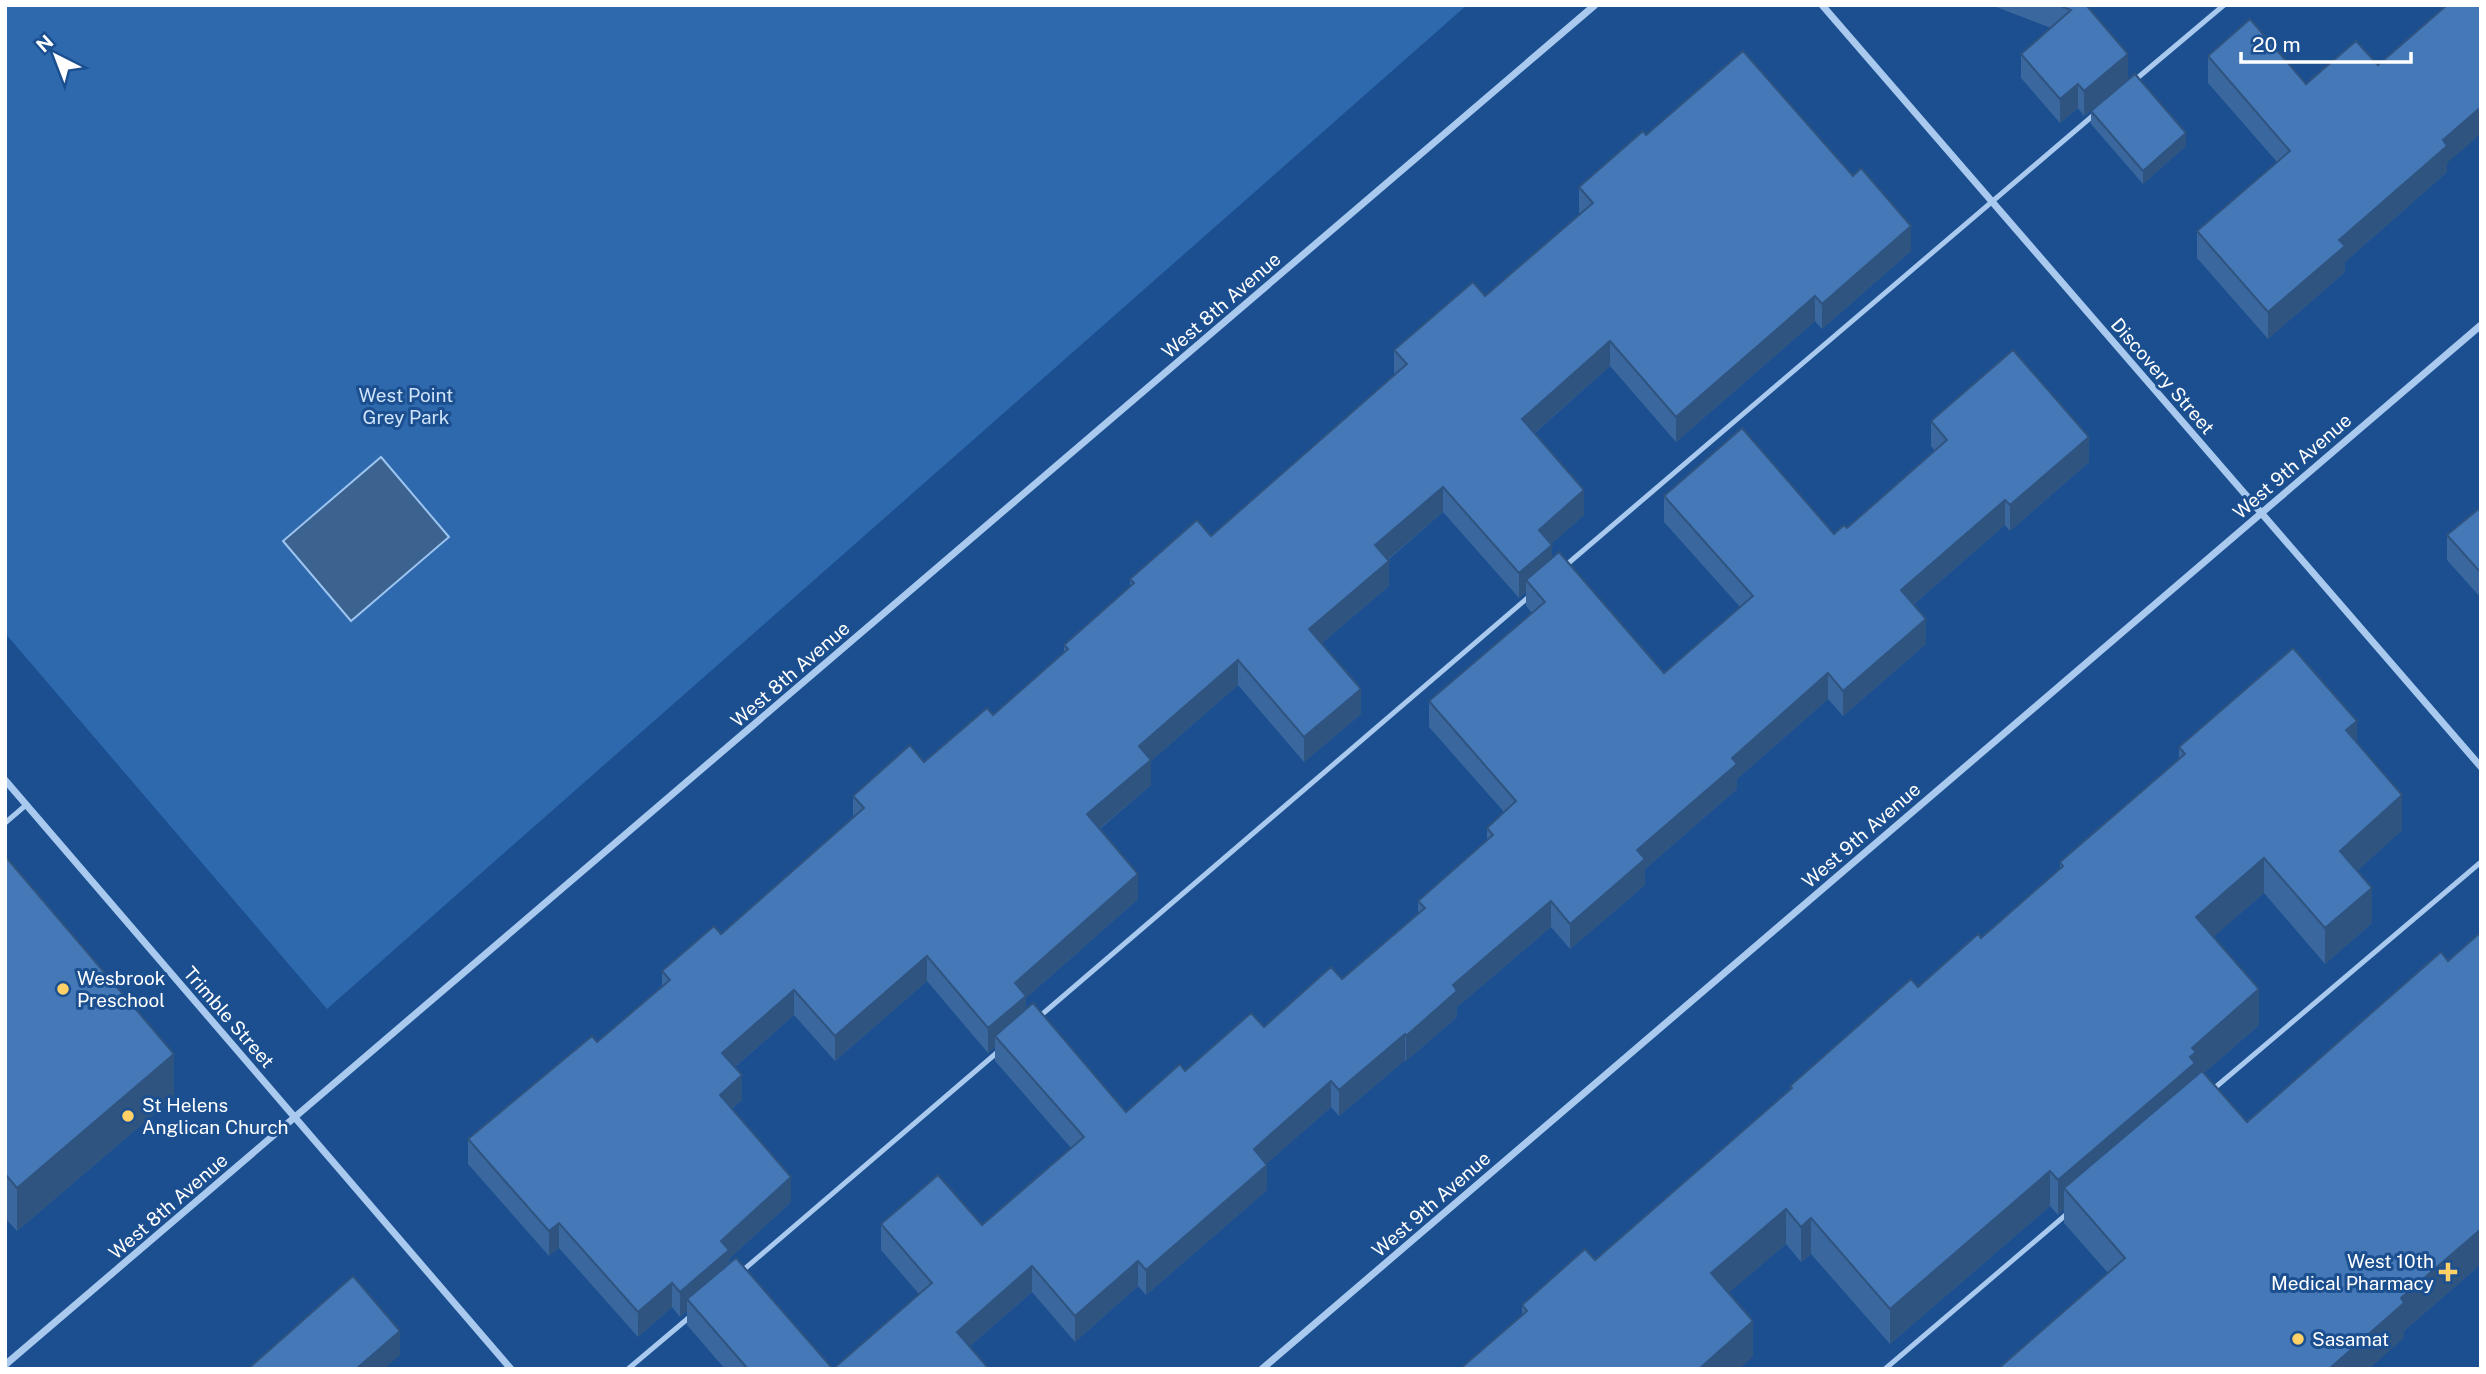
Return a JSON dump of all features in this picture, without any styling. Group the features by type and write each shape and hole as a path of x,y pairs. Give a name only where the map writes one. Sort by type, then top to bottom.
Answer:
{"street":[{"name":"West 8th Avenue","path":"5,1366 1595,5"},
{"name":"Discovery Street","path":"1822,5 2481,767"},
{"name":"West 9th Avenue","path":"1262,1369 2481,325"},
{"name":"Trimble Street","path":"5,780 510,1369"}],"lane":[{"path":"2132,83 2224,5"},
{"path":"1556,573 2101,109"},
{"path":"1029,1025 1535,591"},
{"path":"5,823 26,805"},
{"path":"2204,1097 2481,862"},
{"path":"734,1278 1008,1043"},
{"path":"1885,1369 2077,1206"},
{"path":"628,1369 702,1306"}],"green space":[{"name":"West Point Grey Park","path":"5,5 1467,5 327,1009 5,633"}],"shaded area":[{"path":"381,457 449,537 351,621 283,541"}],"building":[{"path":"2058,5 2086,5 2128,54 2084,91 2078,84 2060,99 2021,54 2071,10"},
{"path":"2447,5 2481,5 2481,107 2443,140 2447,146 2339,240 2345,246 2268,312 2197,231 2290,151 2208,56 2250,19 2306,84 2356,41 2378,65"},
{"path":"1743,51 1853,176 1861,168 1911,226 1822,304 1815,296 1676,417 1610,341 1522,419 1584,490 1539,530 1552,545 1519,573 1443,487 1375,545 1389,561 1309,629 1361,689 1304,737 1238,660 1139,746 1151,760 1087,814 1138,874 1015,983 1026,996 988,1028 927,956 835,1036 794,990 722,1053 742,1075 720,1095 791,1177 721,1241 729,1250 680,1292 672,1283 638,1312 559,1223 549,1231 468,1139 592,1036 597,1042 670,980 662,971 714,926 721,934 864,808 853,796 910,745 924,762 987,708 993,715 1068,649 1064,645 1134,583 1130,579 1197,520 1211,536 1407,364 1394,350 1473,282 1485,296 1593,203 1579,187 1643,131 1646,135"},
{"path":"2135,74 2186,133 2143,171 2091,111"},
{"path":"2013,350 2089,437 2010,505 2005,500 1901,590 1926,619 1843,691 1828,673 1732,758 1737,764 1637,850 1645,859 1570,924 1551,901 1453,985 1457,991 1406,1036 1405,1034 1339,1090 1331,1081 1254,1149 1267,1165 1146,1270 1138,1261 1075,1316 1032,1266 957,1332 989,1369 833,1369 932,1283 881,1224 938,1175 982,1225 1084,1137 995,1036 1033,1003 1126,1112 1180,1064 1185,1071 1251,1013 1264,1027 1331,967 1342,979 1425,908 1418,901 1493,835 1487,828 1516,801 1429,701 1545,602 1526,580 1559,552 1664,673 1753,596 1664,496 1742,428 1834,534 1844,525 1847,528 1947,440 1931,421"},
{"path":"2481,507 2481,573 2447,535"},
{"path":"2293,648 2357,721 2346,730 2402,795 2340,851 2372,888 2325,928 2264,858 2196,917 2259,989 2192,1048 2196,1052 2190,1057 2195,1063 2058,1180 2050,1171 1890,1309 1811,1218 1801,1227 1786,1209 1711,1273 1753,1321 1699,1369 1460,1369 1527,1311 1522,1305 1585,1249 1595,1260 1792,1088 1790,1086 1911,979 1918,987 1978,934 1981,938 2063,866 2060,862 2185,754 2179,747"},
{"path":"5,856 174,1054 17,1188 5,1174"},
{"path":"2481,932 2481,1229 2401,1298 2404,1303 2329,1369 1998,1369 2125,1258 2064,1188 2202,1071 2247,1122 2441,952 2448,961"},
{"path":"736,1258 833,1369 748,1369 687,1299"},
{"path":"353,1276 400,1331 356,1369 248,1369"}],"place":[{"name":"Wesbrook Preschool","path":"63,989"},
{"name":"St Helens Anglican Church","path":"128,1116"},
{"name":"West 10th Medical Pharmacy","path":"2448,1272"},
{"name":"Sasamat","path":"2298,1339"}]}
